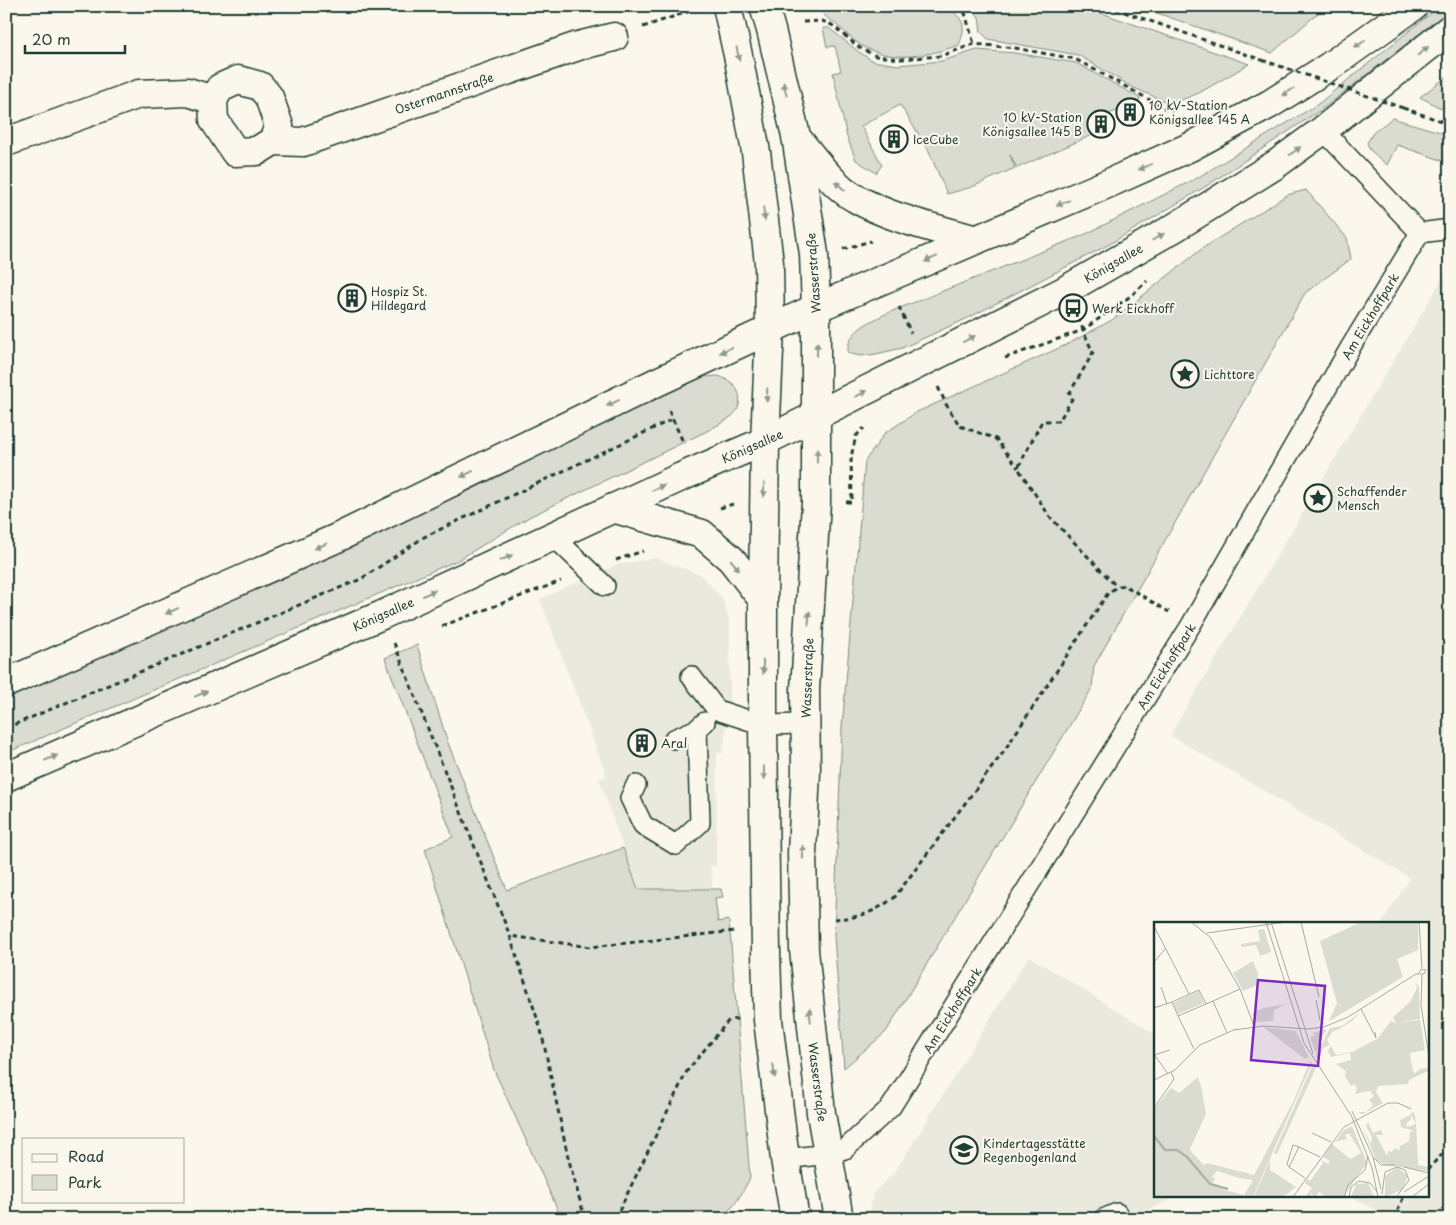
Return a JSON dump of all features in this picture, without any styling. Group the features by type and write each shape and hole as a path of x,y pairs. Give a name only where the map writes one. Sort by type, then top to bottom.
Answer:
{"main road":[{"path":"727,6 756,152 769,263 770,329 765,442 763,600 768,1020 785,1158 795,1219"},
{"name":"Wasserstraße","path":"764,6 796,136 814,254 817,416 816,502 805,690 806,772 802,853 803,921 815,1062 839,1219"},
{"path":"6,683 337,538 657,382 816,308 1190,147 1270,104 1330,66 1411,7"},
{"name":"Königsallee","path":"6,777 382,615 613,508 765,442 1064,291 1174,228 1275,165 1323,130 1450,29"},
{"name":"Ostermannstraße","path":"214,100 214,120 235,152 257,151 273,141 303,142 578,46 614,37"},
{"path":"6,142 139,94 188,92 214,100 220,88 238,80 260,86 269,97 279,126 273,141"},
{"name":"Wasserstraße","path":"796,136 828,175 854,198 904,219 976,240"},
{"path":"613,508 702,534 731,559 763,600"}],"lane":[{"path":"1323,130 1420,233 1450,229"},
{"name":"Am Eickhoffpark","path":"785,1158 828,1154 845,1150 891,1107 1191,625 1350,348 1420,233"},
{"path":"554,536 605,586"},
{"path":"691,676 717,710 763,725 805,724"},
{"path":"674,739 697,729 717,710"},
{"path":"636,785 630,798 643,825 676,845 700,823 697,729"},
{"path":"684,768 698,752"}],"path":[{"path":"957,6 965,13 974,44"},
{"path":"1107,6 1450,124"},
{"path":"614,37 682,13"},
{"path":"803,22 822,22 832,26 860,48 876,56 900,60 941,56 974,44 1015,48 1075,59 1172,112"},
{"path":"834,252 871,241"},
{"path":"901,310 912,336"},
{"path":"1018,468 1042,421 1059,420 1072,399 1069,394 1093,353 1078,317"},
{"path":"1000,359 1083,330"},
{"path":"925,361 947,406 960,426 996,439 1018,468 1050,517 1117,587"},
{"path":"666,405 684,445"},
{"path":"6,728 361,578 424,537 673,419"},
{"path":"840,502 852,502 851,457 856,436 868,424"},
{"path":"803,921 859,917 876,910 894,898 1002,754 1108,593 1124,585 1191,625"},
{"path":"382,615 510,936 541,1030 568,1157 585,1219"},
{"path":"510,936 590,947 730,931"},
{"path":"615,1219 687,1071 729,1020 744,1018"},
{"path":"1428,1169 1450,1146"},
{"path":"1394,1219 1403,1198"}],"shaded area":[{"path":"1450,266 1450,1219 1390,1219 1354,1198 1428,1198 1428,922 1382,922 1410,878 1170,735"},
{"path":"656,558 701,575 722,598 730,623 730,696 723,753 717,753 716,866 711,866 712,889 638,889 599,779 607,776 540,599 616,565"},
{"path":"1029,956 1154,1033 1154,1198 1175,1198 1128,1219 873,1219 870,1206 874,1192 895,1172"}],"green space":[{"path":"817,6 945,6 960,18 963,32 959,45 947,49 923,55 886,55 859,44 824,15"},
{"path":"969,6 1081,6 1249,64 1199,93 1171,104 1132,87 1078,55 988,39 981,32 979,17"},
{"path":"1137,6 1271,6 1283,11 1286,6 1326,6 1272,53"},
{"path":"1440,6 1450,6 1450,10 1325,107 1208,185 1108,245 968,318 902,348 860,356 848,353 848,345 851,338 862,327 876,319 1086,234 1197,178 1318,104"},
{"path":"823,28 829,28 873,61 898,65 942,61 977,50 1015,53 1076,63 1140,98 1139,101 1093,121 1097,133 1017,168 1010,155 1015,168 972,187 947,194 928,149 900,105 861,126 882,165 876,173 856,160 847,137 833,73 841,71 835,46 827,47"},
{"path":"1450,74 1450,113 1420,97"},
{"path":"1392,118 1450,135 1450,163 1397,145 1387,165 1370,150 1367,143 1373,133"},
{"path":"1306,190 1347,238 1351,259 1305,293 1094,666 1092,688 886,1032 844,1068 834,936 842,728 865,461 885,433 917,412 1068,344 1112,320 1203,248 1287,195"},
{"path":"719,376 730,381 736,388 740,400 739,405 732,416 707,431 529,517 458,560 6,753 6,698 279,580 481,485 684,384 703,377"},
{"path":"417,645 448,743 507,890 623,848 638,889 721,889 723,897 715,898 718,922 729,920 750,1178 733,1206 718,1219 562,1219 494,1070 425,849 453,837 385,658"}],"place":[{"name":"10 kV-Station Königsallee 145 A","path":"1130,112"},
{"name":"10 kV-Station Königsallee 145 B","path":"1101,124"},
{"name":"IceCube","path":"894,139"},
{"name":"Hospiz St. Hildegard","path":"352,298"},
{"name":"Werk Eickhoff","path":"1073,308"},
{"name":"Lichttore","path":"1185,374"},
{"name":"Schaffender Mensch","path":"1318,498"},
{"name":"Aral","path":"642,743"},
{"name":"Kindertagesstätte Regenbogenland","path":"964,1150"}]}
